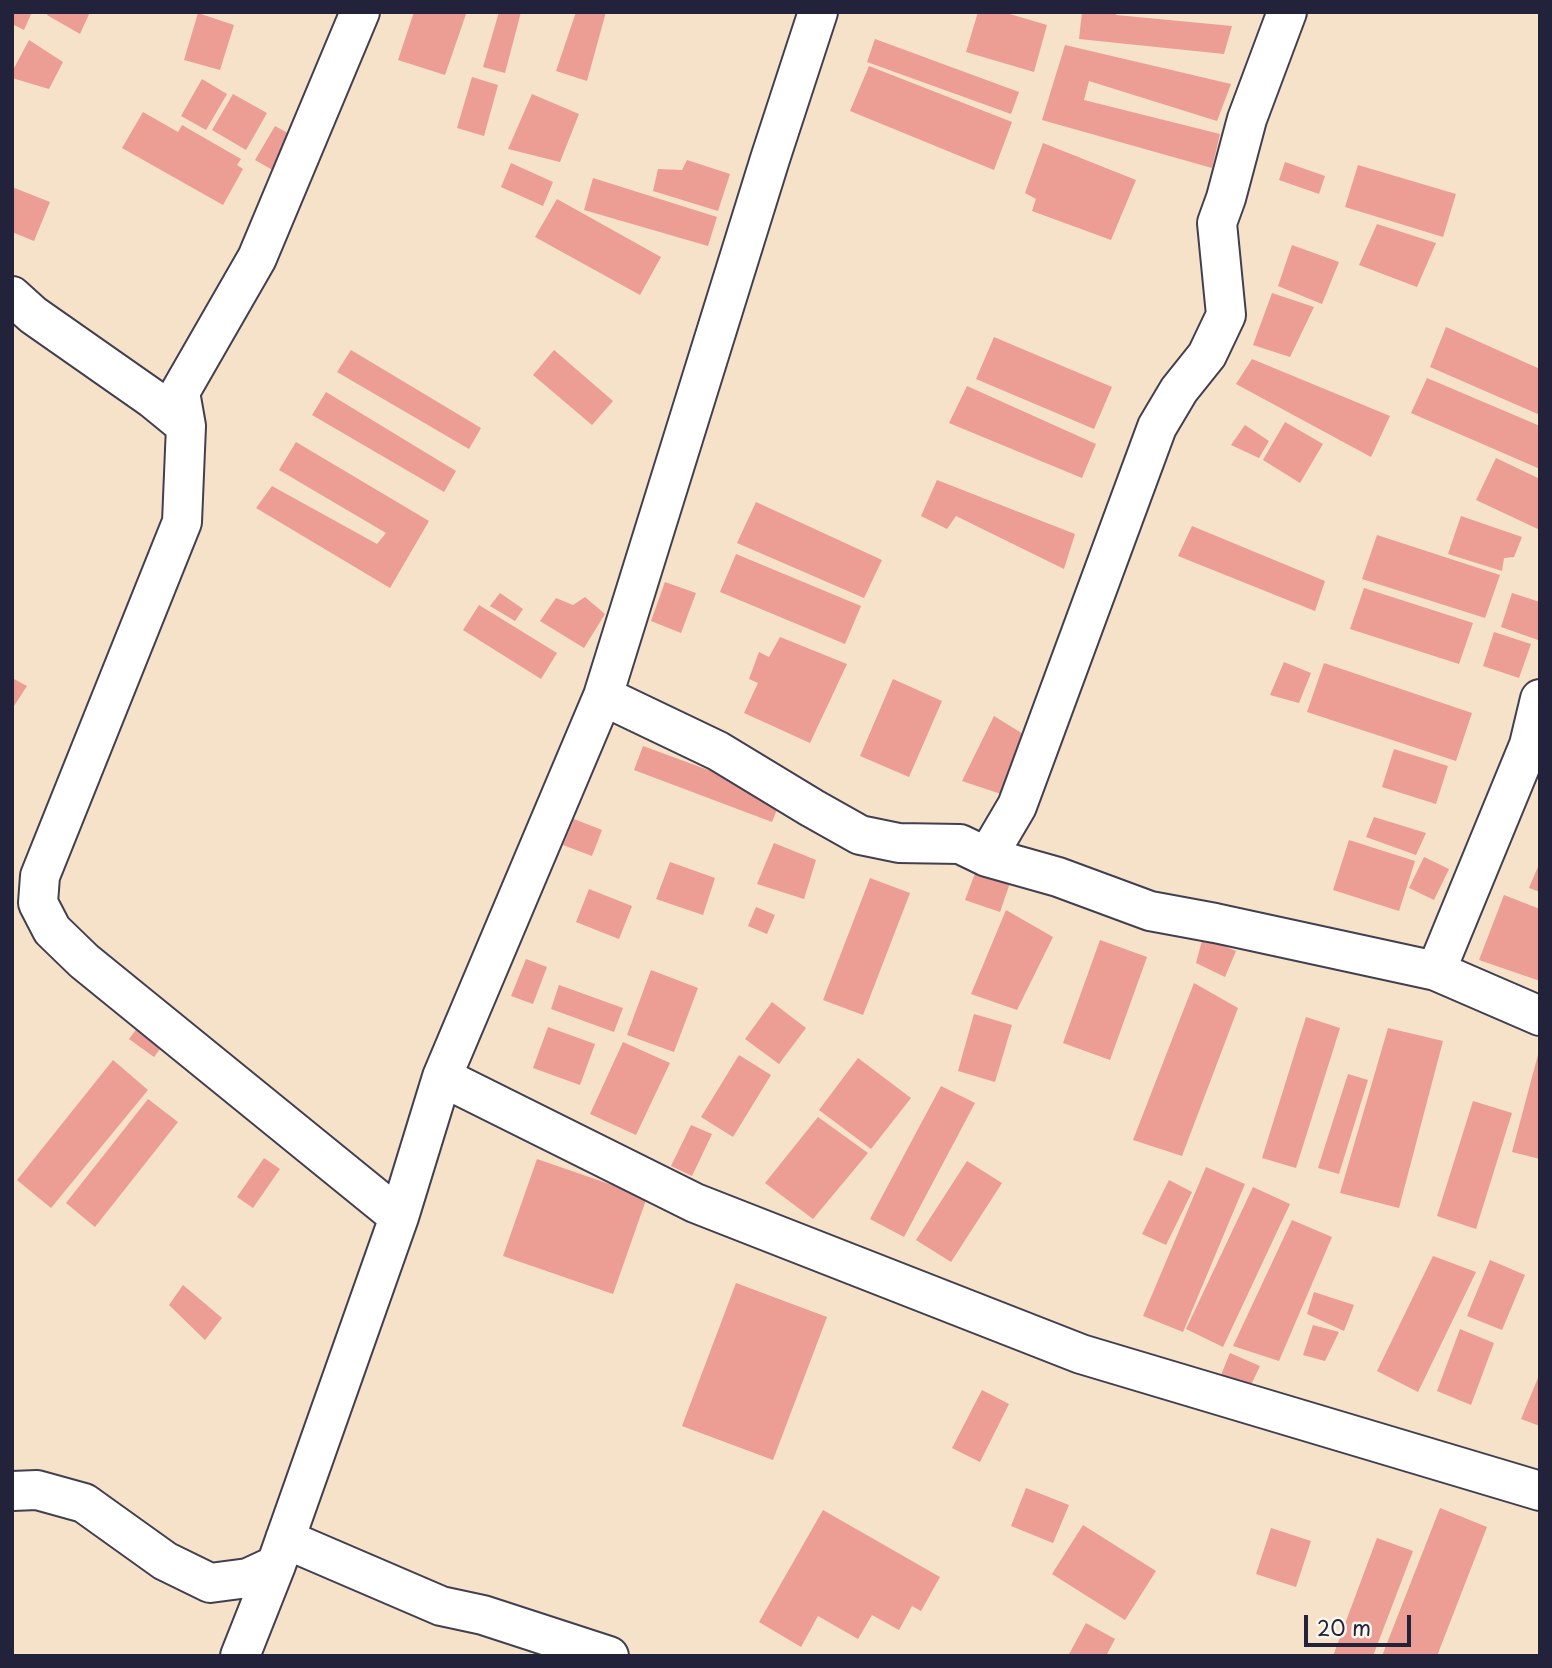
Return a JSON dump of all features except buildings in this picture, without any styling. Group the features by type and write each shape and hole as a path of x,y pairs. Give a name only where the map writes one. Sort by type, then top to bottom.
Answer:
{"street":[{"path":"360,12 257,258 180,392 187,426 182,522 40,876 38,903 52,930 84,961 399,1217"},
{"path":"240,1656 280,1552 399,1217 442,1077 603,696 769,159 818,12"},
{"path":"987,857 1017,806 1157,427 1179,390 1208,355 1226,315 1217,223 1247,119 1287,12"},
{"path":"12,296 33,316 153,399 187,426"},
{"path":"603,696 718,751 860,835 899,843 960,844 987,857 1058,877 1150,911 1436,971 1540,1016"},
{"path":"1436,971 1529,745 1540,699"},
{"path":"442,1077 695,1203 1081,1354 1540,1491"},
{"path":"12,1490 37,1490 84,1503 165,1561 210,1583 248,1578 280,1552"},
{"path":"280,1552 440,1606 483,1615 608,1656"}]}
